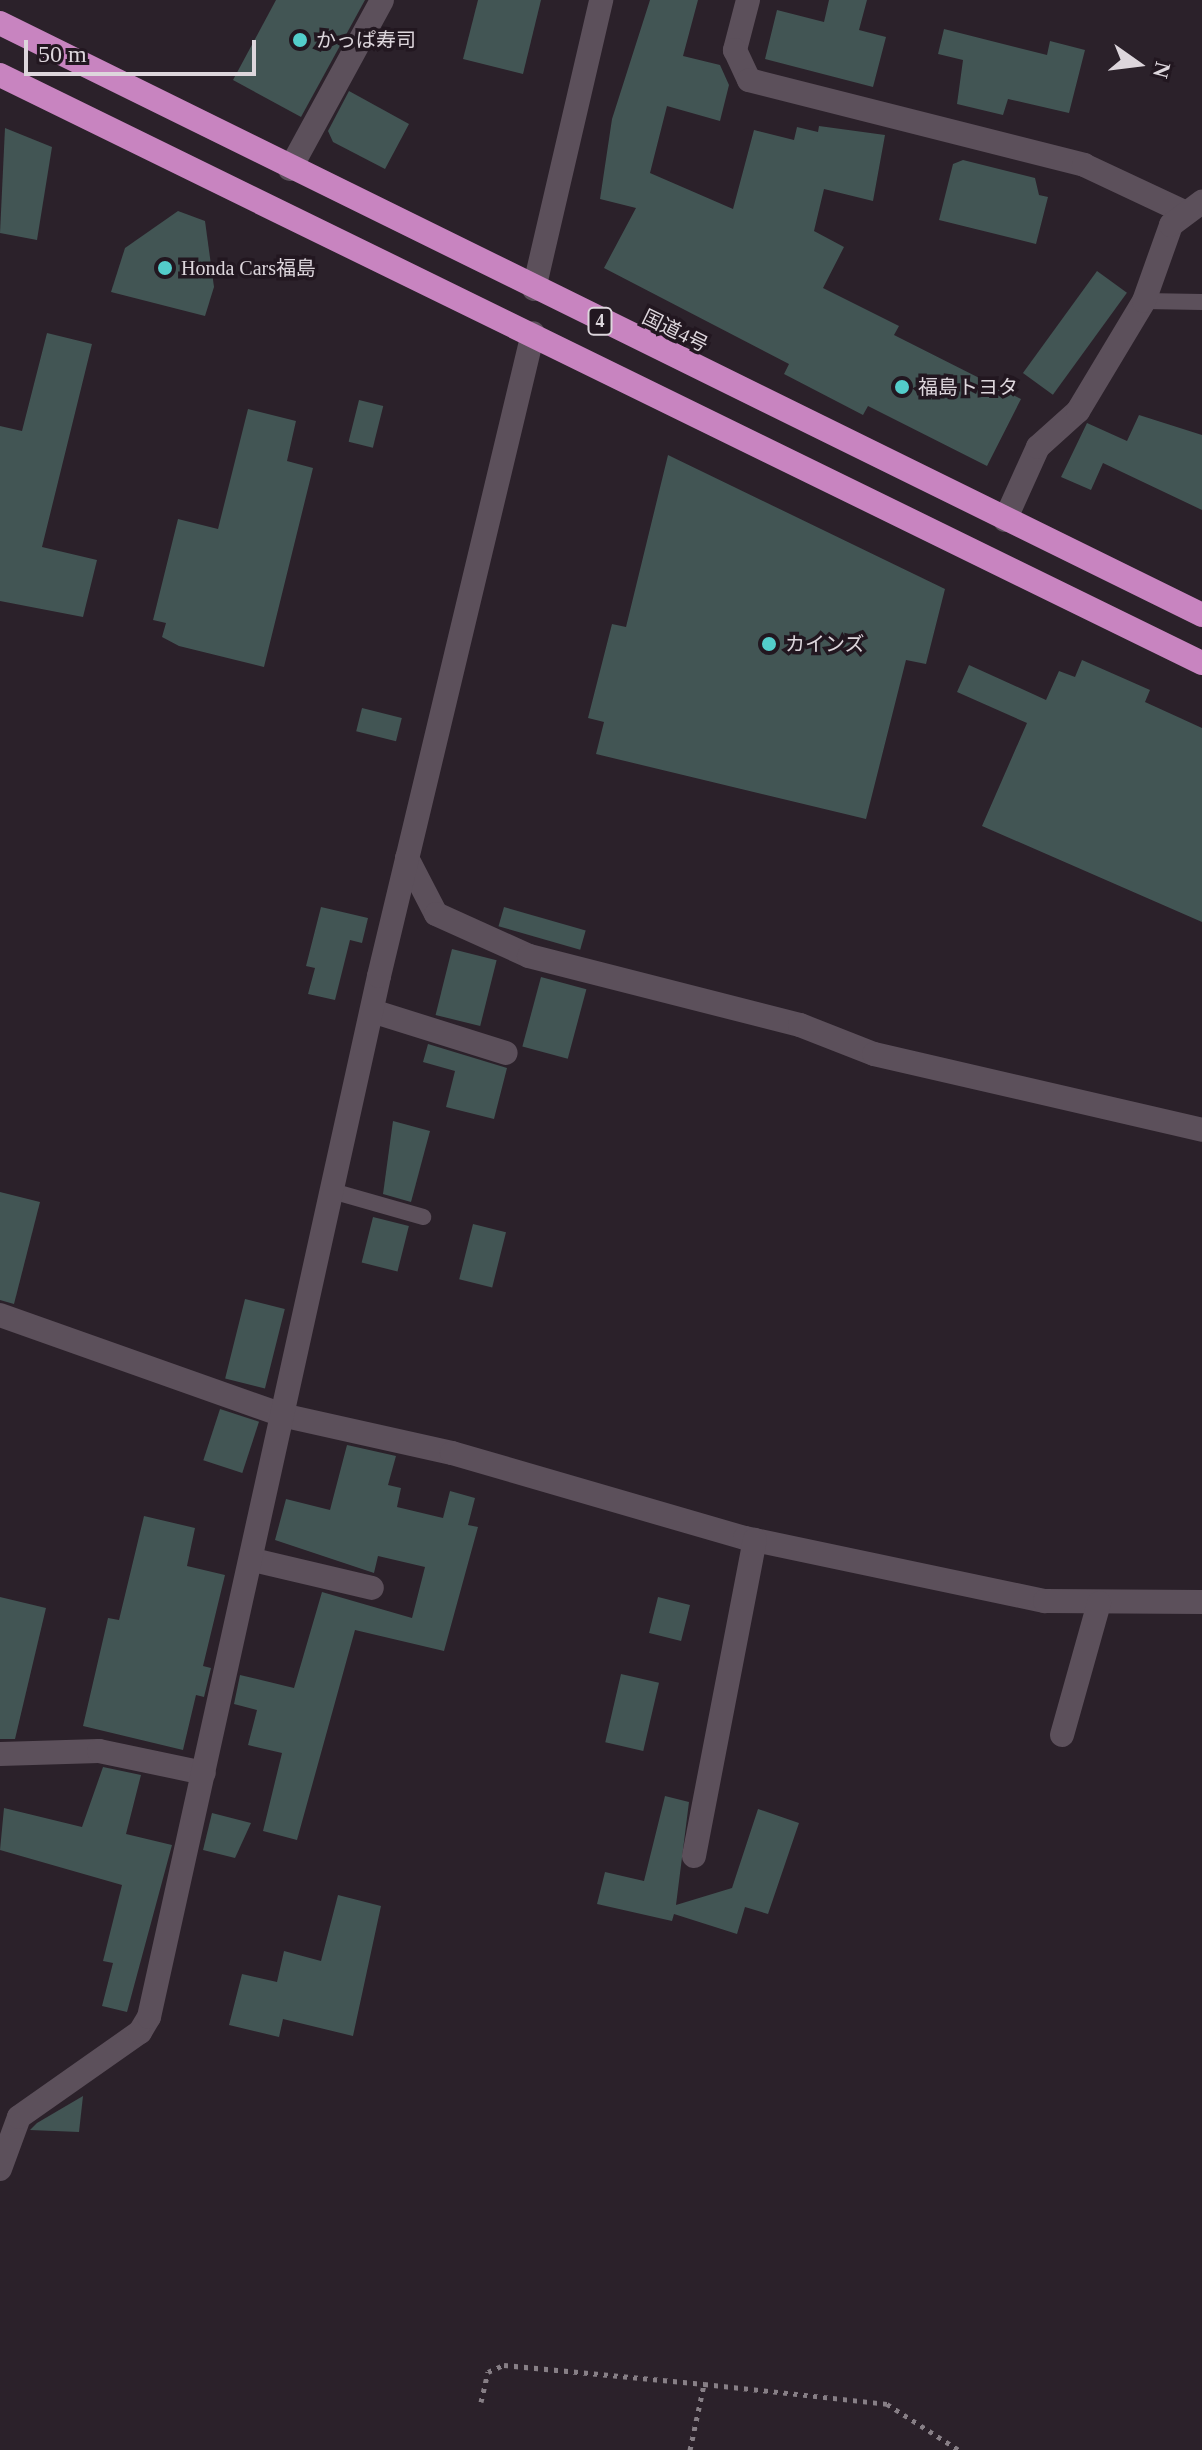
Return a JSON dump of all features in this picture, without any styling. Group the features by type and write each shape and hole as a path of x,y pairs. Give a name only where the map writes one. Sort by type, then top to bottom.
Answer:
{"highway":[{"name":"国道4号","path":"0,23 290,169 1202,615"},
{"name":"4","path":"0,75 533,333 1202,663"}],"street":[{"path":"290,169 382,0"},
{"path":"534,289 601,0"},
{"path":"748,0 735,50 749,80 1084,165 1192,207 1144,301 1078,411 1038,447 1005,520"},
{"path":"0,2169 19,2117 140,2032 149,2017 286,1416 372,1011 533,333"},
{"path":"407,858 436,914 529,956 800,1025 874,1054 1202,1130"},
{"path":"372,1011 506,1053"},
{"path":"0,1315 286,1416 452,1453 755,1540 1045,1601 1202,1602"},
{"path":"694,1856 755,1540"},
{"path":"253,1560 372,1588"},
{"path":"1062,1735 1099,1603"},
{"path":"0,1754 99,1751 204,1773"}],"lane":[{"path":"1144,301 1202,302"},
{"path":"332,1191 423,1217"}],"path":[{"path":"481,2402 488,2372 504,2365 704,2384 887,2404 959,2450"},
{"path":"690,2450 704,2384"}],"building":[{"name":"かっぱ寿司","path":"276,0 365,0 301,117 233,80"},
{"path":"478,0 541,0 523,74 463,59"},
{"path":"650,0 698,0 683,56 720,65 729,85 720,121 667,106 650,173 733,209 754,130 794,140 797,127 818,132 819,126 885,135 873,201 824,189 814,231 844,247 823,288 899,326 894,335 1021,399 987,466 868,406 863,415 784,374 789,364 604,268 636,208 600,199 612,119"},
{"path":"829,0 867,0 859,30 886,37 873,87 765,59 777,10 824,22"},
{"path":"944,29 1047,55 1050,41 1085,50 1069,113 1008,99 1003,115 957,104 963,60 938,54"},
{"path":"349,91 409,124 385,169 333,142 328,131"},
{"path":"5,128 52,147 37,240 0,233"},
{"path":"963,160 1035,178 1039,195 1048,197 1036,244 939,220 953,164"},
{"name":"Honda Cars福島","path":"178,211 205,221 214,287 205,316 111,292 125,248"},
{"path":"1097,271 1127,293 1053,395 1023,373"},
{"path":"47,333 92,344 42,547 97,560 83,617 0,601 0,426 22,431"},
{"path":"359,400 383,406 373,448 349,442"},
{"path":"248,409 296,421 287,461 313,468 264,667 179,646 162,637 166,623 153,620 178,519 218,529"},
{"path":"1139,415 1202,435 1202,510 1103,463 1091,490 1061,477 1087,423 1127,441"},
{"name":"カインズ","path":"668,455 945,589 926,664 906,660 866,819 596,754 604,722 588,718 612,624 626,627"},
{"path":"1082,660 1150,690 1145,702 1202,728 1202,922 982,826 1027,723 957,692 969,665 1046,700 1059,671 1075,677"},
{"path":"362,708 402,718 396,741 356,731"},
{"path":"321,907 368,918 362,943 350,940 335,1000 308,994 315,968 306,966"},
{"path":"504,907 586,930 580,950 498,926"},
{"path":"452,949 497,960 480,1026 436,1015"},
{"path":"541,977 586,989 568,1059 522,1047"},
{"path":"428,1044 507,1068 494,1119 446,1107 455,1071 423,1062"},
{"path":"393,1121 430,1131 411,1202 383,1194"},
{"path":"0,1192 40,1202 14,1304 0,1300"},
{"path":"373,1217 409,1226 398,1272 362,1263"},
{"path":"473,1224 506,1232 492,1288 459,1279"},
{"path":"245,1299 285,1309 265,1388 225,1379"},
{"path":"220,1409 259,1422 242,1473 203,1460"},
{"path":"347,1445 396,1456 388,1485 401,1488 397,1507 443,1518 450,1491 475,1498 468,1525 478,1527 444,1651 355,1630 297,1840 263,1831 282,1753 248,1745 257,1710 234,1704 240,1675 294,1688 322,1592 412,1618 425,1567 378,1556 374,1573 275,1540 286,1499 330,1510"},
{"path":"144,1516 195,1528 187,1566 225,1575 203,1666 211,1668 204,1697 196,1695 183,1750 83,1726 108,1618 119,1620"},
{"path":"0,1597 46,1608 15,1739 0,1739"},
{"path":"658,1597 690,1605 681,1641 649,1633"},
{"path":"621,1674 659,1683 643,1751 605,1742"},
{"path":"103,1767 141,1775 126,1834 172,1845 127,2012 102,2006 113,1963 103,1961 122,1885 0,1850 4,1808 82,1827"},
{"path":"665,1796 689,1802 676,1905 732,1888 758,1809 799,1823 768,1914 745,1907 737,1934 674,1914 672,1921 597,1904 605,1872 644,1881"},
{"path":"212,1813 251,1823 235,1858 203,1850"},
{"path":"338,1895 381,1906 353,2036 283,2019 279,2037 229,2025 242,1974 277,1982 284,1951 321,1961"},
{"path":"83,2096 79,2132 30,2130 37,2123"}],"place":[{"name":"かっぱ寿司","path":"300,40"},
{"name":"Honda Cars福島","path":"165,268"},
{"name":"福島トヨタ","path":"902,387"},
{"name":"カインズ","path":"769,644"}]}
